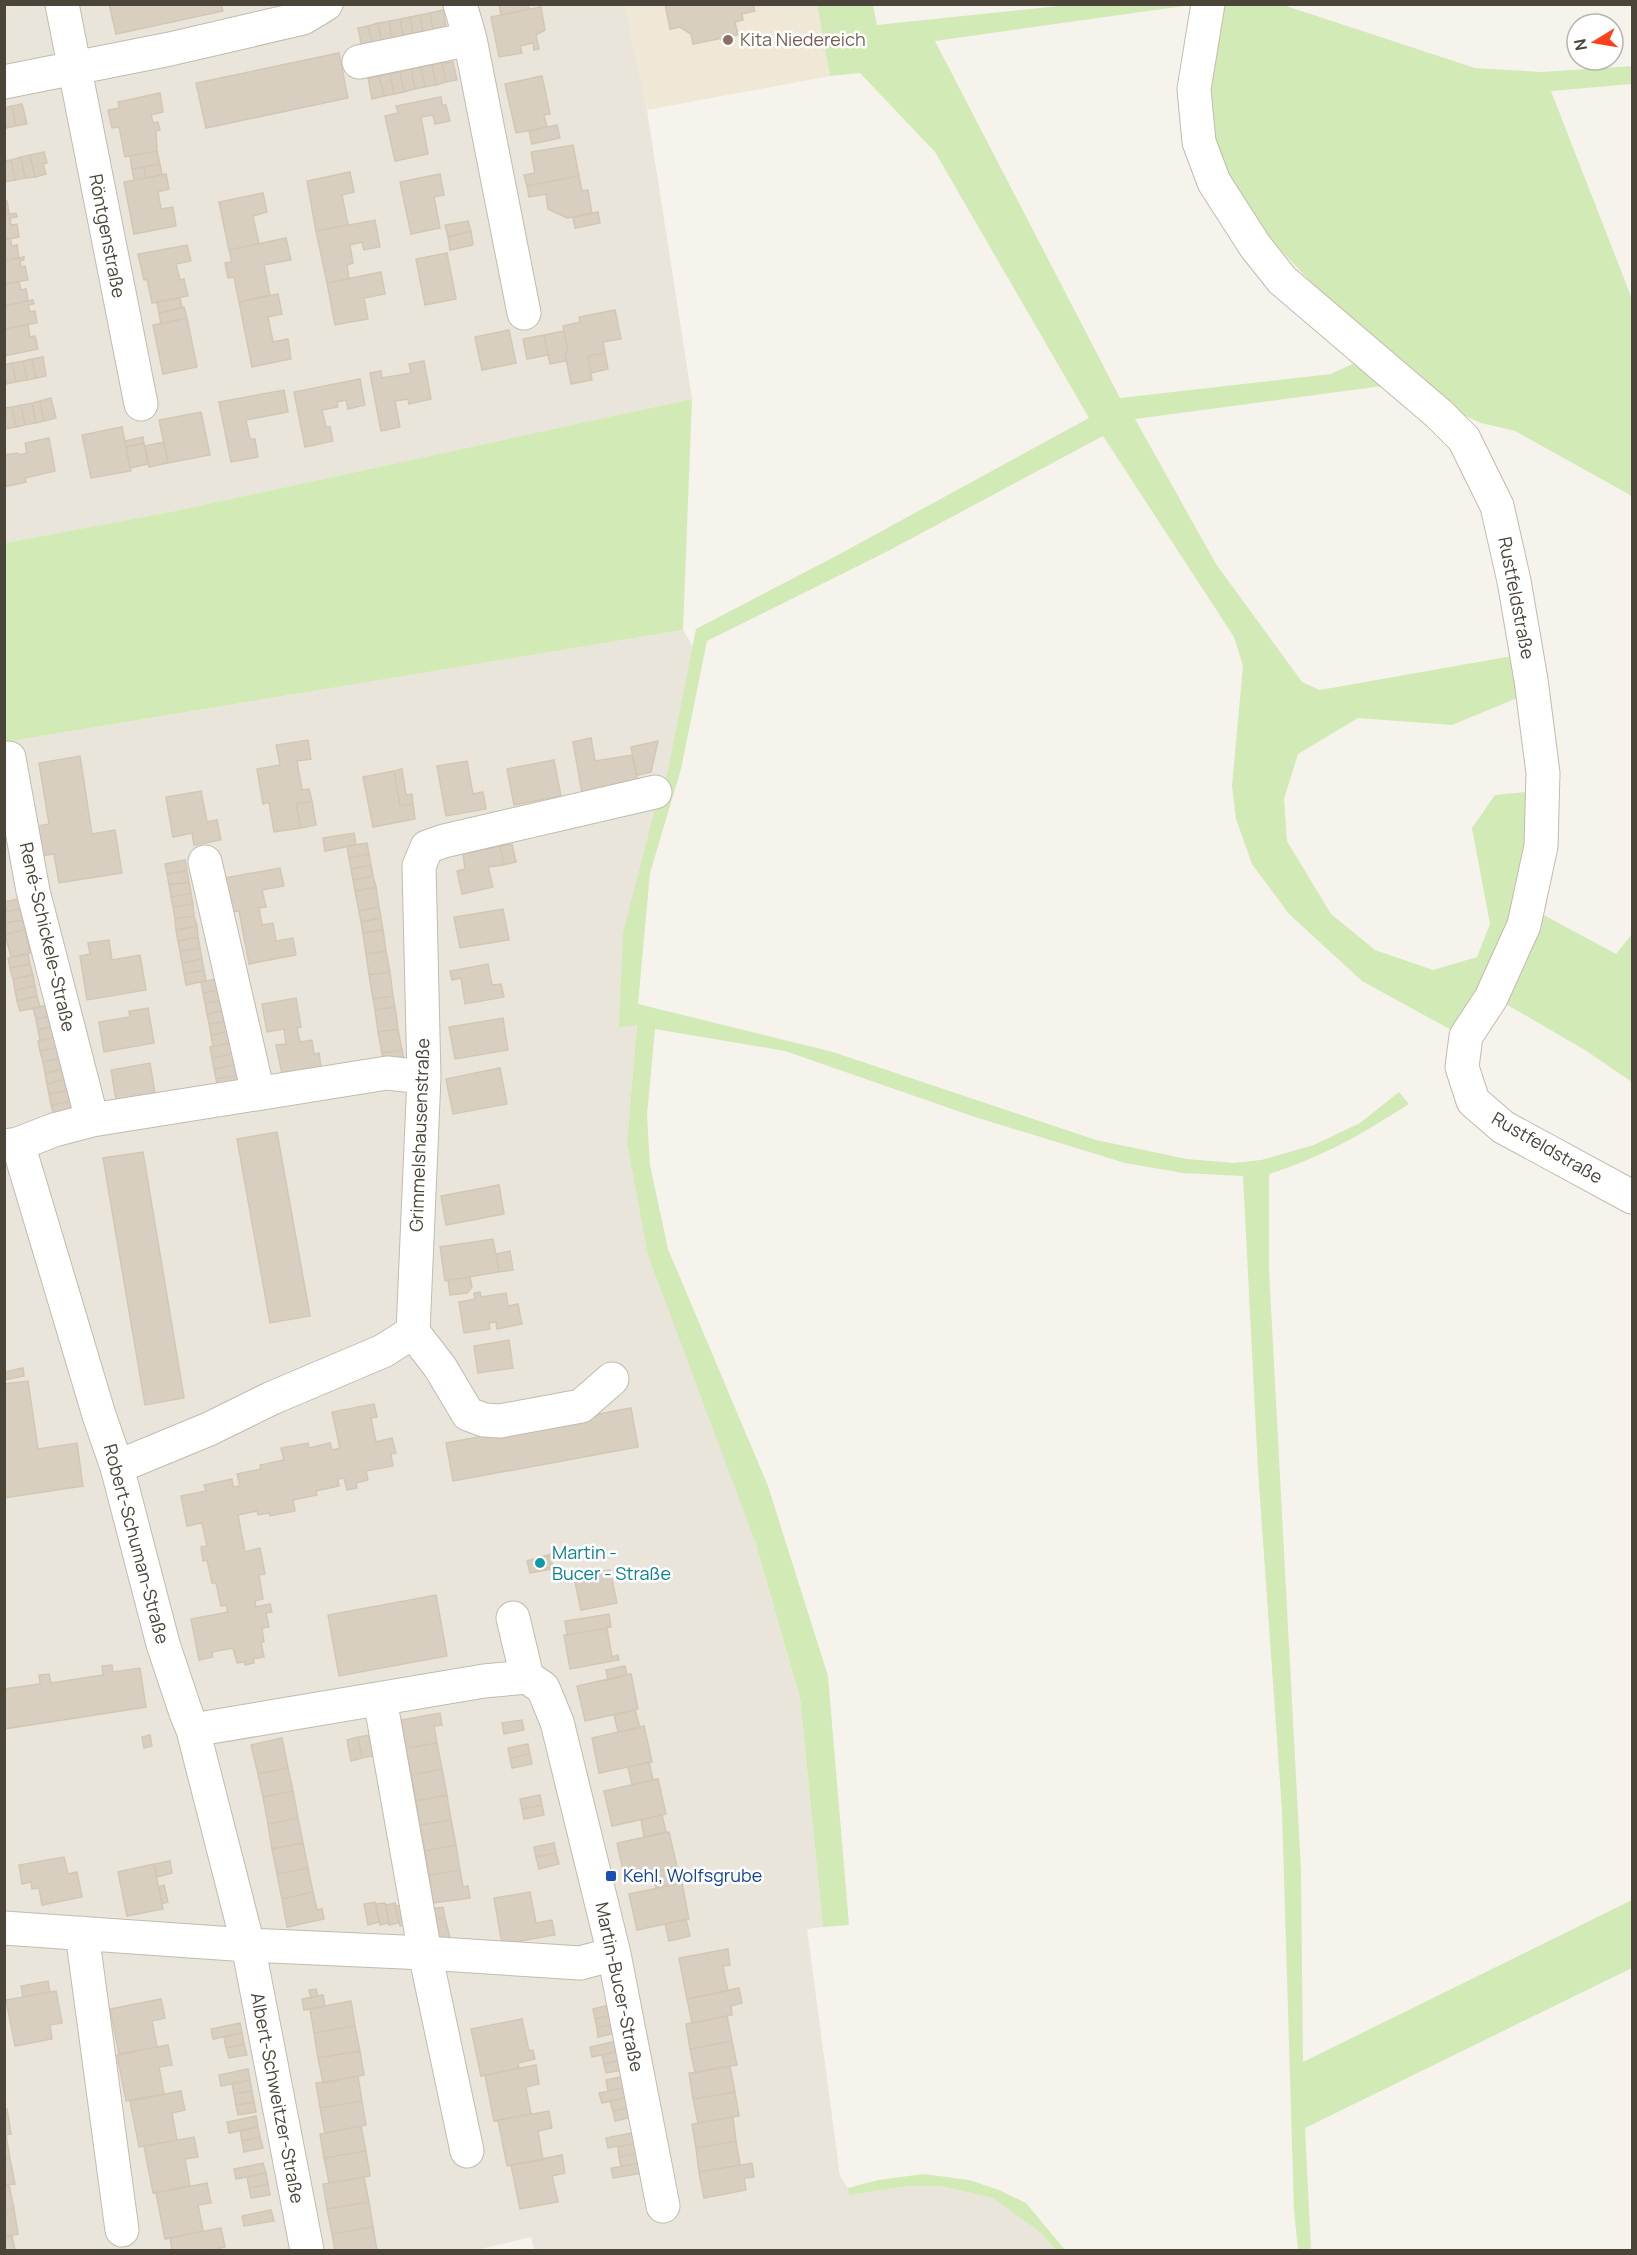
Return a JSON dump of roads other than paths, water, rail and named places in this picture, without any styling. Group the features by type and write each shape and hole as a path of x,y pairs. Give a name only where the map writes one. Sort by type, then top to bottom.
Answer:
{"street":[{"name":"Röntgenstraße","path":"62,4 141,404"},
{"path":"4,82 170,49 303,18 327,4"},
{"path":"459,4 470,39 524,313"},
{"name":"Rustfeldstraße","path":"1208,4 1194,89 1199,142 1214,182 1255,246 1282,280 1439,414 1464,439 1497,506 1518,603 1542,761 1541,846 1524,925 1491,998 1466,1036 1462,1067 1473,1101 1503,1126 1632,1197"},
{"path":"359,62 470,39"},
{"name":"René-Schickele-Straße","path":"4,758 9,758 19,893 92,1120"},
{"name":"Grimmelshausenstraße","path":"413,1332 424,1077 419,866 427,848 444,841 655,792"},
{"path":"205,862 258,1093"},
{"path":"11,1145 92,1120 387,1073 424,1077"},
{"name":"Robert-Schuman-Straße","path":"11,1145 117,1467 164,1644 193,1730 248,1945"},
{"path":"117,1467 209,1429 272,1398 383,1351 413,1332 440,1367 468,1414 484,1420 500,1420 581,1406 612,1379"},
{"path":"193,1730 484,1681 527,1677 513,1618"},
{"name":"Martin-Bucer-Straße","path":"527,1677 543,1688 557,1722 615,1954 663,2206"},
{"path":"380,1699 425,1953 467,2151"},
{"path":"4,1928 580,1964 615,1954"},
{"path":"82,1933 122,2230"},
{"name":"Albert-Schweitzer-Straße","path":"248,1945 307,2250"}],"place":[{"name":"Kita Niedereich","path":"728,40"},
{"name":"Martin - Bucer - Straße","path":"540,1563"},
{"name":"Kehl, Wolfsgrube","path":"611,1876"}]}
